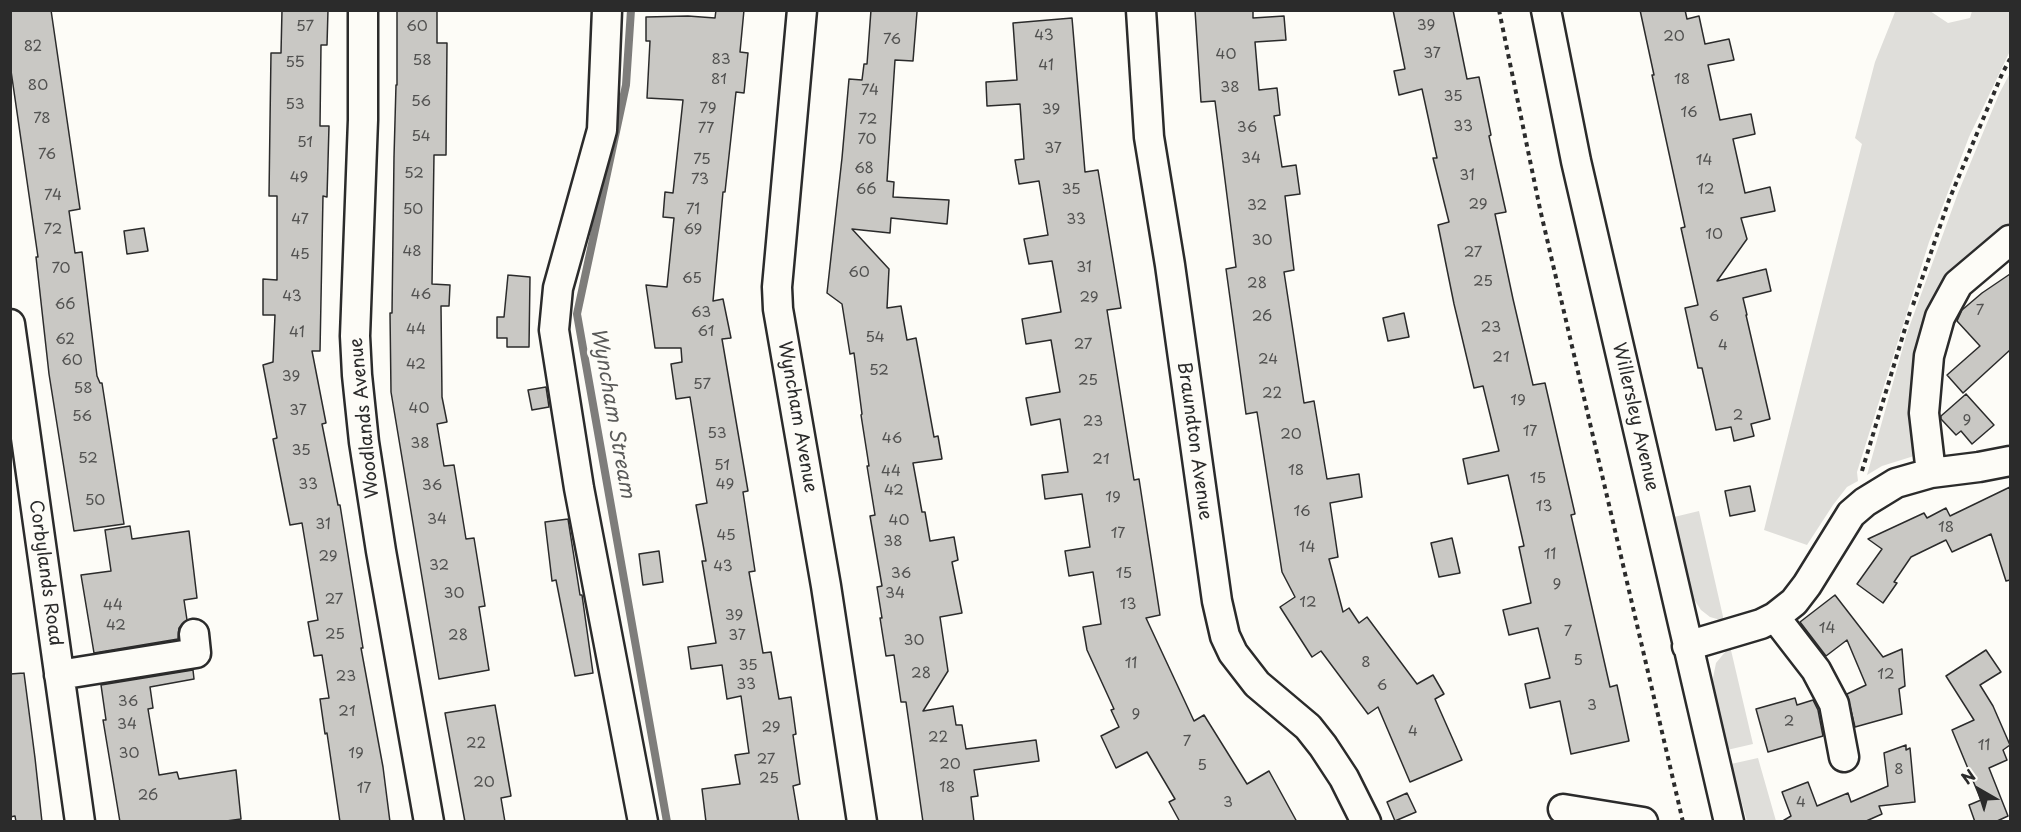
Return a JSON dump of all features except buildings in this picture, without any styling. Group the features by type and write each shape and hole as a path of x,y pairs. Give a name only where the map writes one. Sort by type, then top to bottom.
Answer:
{"street":[{"name":"Woodlands Avenue","path":"363,10 363,120 355,336 357,375 364,442 379,540 429,822"},
{"path":"607,10 602,130 558,288 554,330 579,488 643,822"},
{"name":"Wyncham Avenue","path":"802,10 777,287 778,309 826,586 862,822"},
{"name":"Braundton Avenue","path":"1141,10 1149,137 1170,265 1218,609 1225,636 1233,653 1257,684 1308,727 1323,746 1344,778 1366,822"},
{"name":"Willersley Avenue","path":"1546,10 1576,161 1687,646 1721,819"},
{"path":"1931,473 1924,413 1929,356 1940,317 1958,284 2010,240"},
{"name":"Corbylands Road","path":"10,324 14,369 80,822"},
{"path":"1687,646 1761,624 1775,617 1794,602 1808,585 1851,514 1896,483 1931,473 2010,461"},
{"path":"1775,617 1816,670 1834,704 1844,757"},
{"path":"59,675 196,653 194,634"},
{"path":"1563,809 1643,822"}],"path":[{"path":"1499,10 1540,209 1683,822"},
{"path":"1866,502 1861,474 1900,340 1949,200 2010,59"}],"shaded area":[{"path":"1930,11 1948,23 1970,18 1972,11 2010,11 2010,51 1969,137 1929,242 1857,472 1858,481 1847,487 1807,545 1764,530 1862,144 1855,138 1875,62 1895,12"},
{"path":"2010,73 2010,223 1974,249 1948,274 1932,301 1921,335 1911,418 1914,456 1882,466 1867,475 1907,333 1958,193"},
{"path":"1699,511 1724,621 1710,617 1701,610 1693,598 1674,517"},
{"path":"1730,646 1753,744 1727,750 1712,683 1716,663"},
{"path":"1758,758 1776,821 1747,821 1731,764"}],"waterway":[{"name":"Wyncham Stream","path":"631,10 626,85 577,314 667,822"}]}
